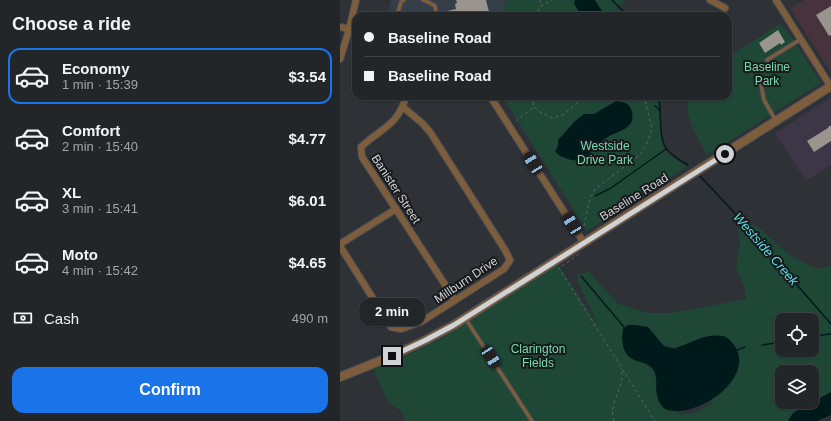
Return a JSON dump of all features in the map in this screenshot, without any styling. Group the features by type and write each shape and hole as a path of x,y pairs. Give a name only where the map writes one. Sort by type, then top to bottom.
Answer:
{"street":[{"path":"355,12 356,0"},
{"path":"710,0 725,8"},
{"path":"776,0 831,86"},
{"path":"340,27 352,31"},
{"path":"340,59 352,33"},
{"name":"Baseline Road","path":"340,377 424,341 465,318 831,86"},
{"path":"404,108 405,100"},
{"path":"493,100 584,243"},
{"name":"Banister Street","path":"404,108 388,126 361,147 362,157 455,300"},
{"name":"Millburn Drive","path":"340,245 391,326 401,330 421,322 504,269 510,260 430,132 404,108"},
{"path":"340,245 396,209"}],"lane":[{"path":"398,12 401,2 404,0"},
{"path":"423,0 435,6 436,12"},
{"path":"768,60 801,39"},
{"path":"761,84 764,100 776,121"},
{"path":"465,318 532,421"}],"path":[{"path":"540,0 541,6"},
{"path":"536,12 541,6 552,0"},
{"path":"533,100 534,107 545,114 556,118 566,114 581,100"},
{"path":"584,226 590,198 595,189 640,154 646,146 652,129 645,100"},
{"path":"516,121 534,107"},
{"path":"578,252 578,256 559,268 655,421"},
{"path":"614,421 612,411 622,375 620,365"}],"shaded area":[{"path":"391,0 508,0 501,12 388,12"},
{"path":"575,0 595,0 602,12 579,12 574,3"},
{"path":"804,0 831,0 831,72 790,9"},
{"path":"831,97 831,165 806,181 775,133"},
{"path":"616,101 626,104 631,109 632,118 631,123 628,126 606,138 588,155 578,160 565,158 555,151 558,146 558,140 575,121 584,114 594,114"},
{"path":"628,325 648,327 664,346 673,348 704,337 716,335 725,337 734,345 739,358 737,371 730,383 719,394 705,403 691,409 677,411 665,409 658,399 656,378 653,369 649,365 632,359 624,349 622,333 623,329"},
{"path":"831,392 831,415 817,421 788,421 793,413 800,409 819,409 819,399"}],"green space":[{"path":"508,0 626,0 616,7 622,12 501,12"},
{"name":"Baseline Park","path":"780,24 793,39 821,83 707,155 691,124 688,104 690,100 732,100 732,54"},
{"name":"Westside Drive Park","path":"505,100 658,100 664,148 668,154 686,167 587,231"},
{"name":"Clarington Fields","path":"750,223 760,229 792,257 817,269 831,265 831,392 819,399 819,365 775,365 775,409 800,409 793,413 788,421 405,421 401,411 388,401 373,369 404,357 442,338 558,264 600,329 578,282 577,274 589,272 618,304 648,313 672,313 746,299 744,286 736,269 740,241 738,228","holes":["706,336 712,403 697,412 681,415 656,391 654,373 646,364 657,338 664,346 675,348"]}],"building":[{"path":"456,0 486,0 489,12 447,12 456,9 455,4 457,3"},
{"path":"831,6 831,35 829,36 816,15"},
{"path":"778,30 785,42 781,45 780,43 765,53 759,43"},
{"path":"831,126 831,141 814,152 807,141"}],"waterway":[{"path":"612,0 624,12"},
{"path":"659,100 660,110"},
{"path":"655,106 660,111 661,131 664,144 672,154 688,165"},
{"path":"595,196 611,188 666,149"},
{"name":"Westside Creek","path":"700,176 730,208 831,324"},
{"path":"581,276 624,327"},
{"path":"819,335 831,334"},
{"path":"762,345 775,343"},
{"path":"737,350 745,347"}],"route":[{"path":"392,356 454,325 725,154"}]}
